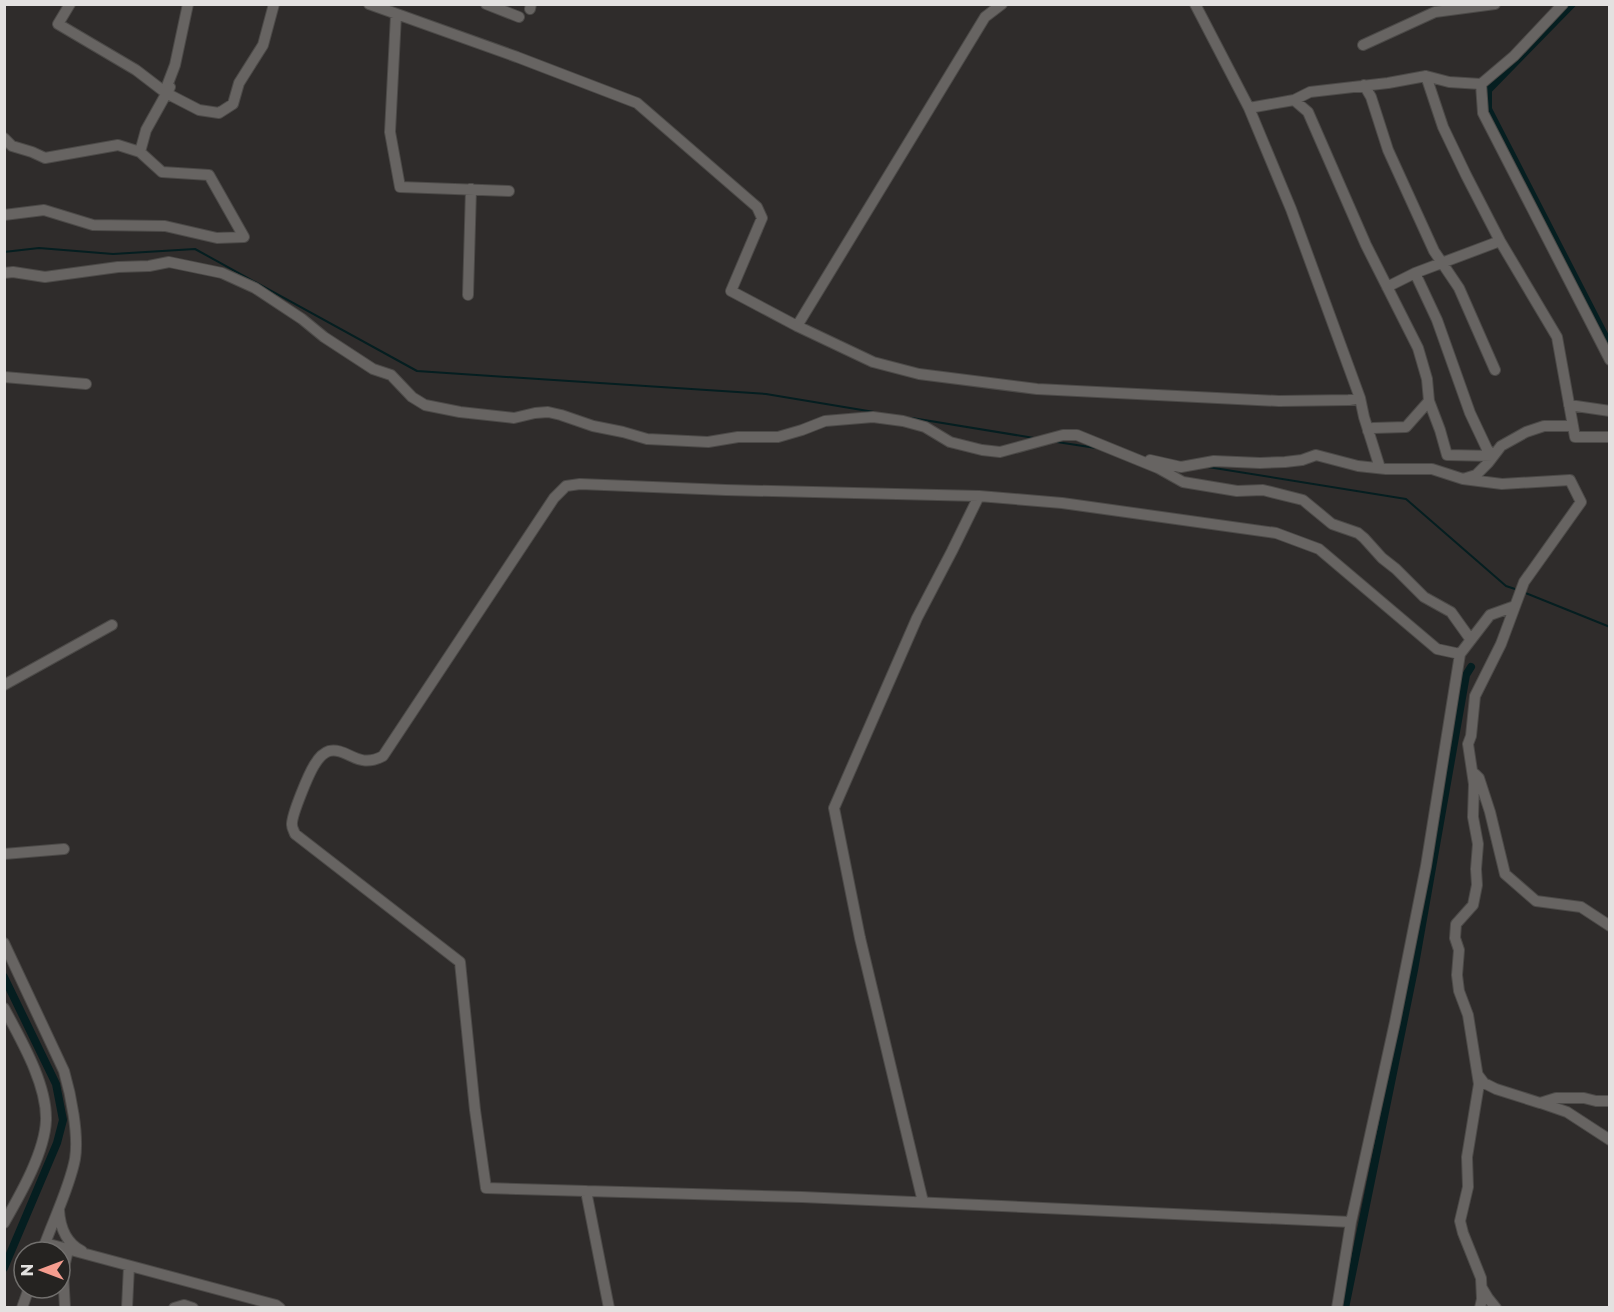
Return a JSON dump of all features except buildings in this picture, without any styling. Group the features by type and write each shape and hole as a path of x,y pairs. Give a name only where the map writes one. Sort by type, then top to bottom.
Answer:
{"street":[{"path":"70,4 58,24 136,70 166,93 199,110 219,113 233,104 239,83 263,45 274,4"},
{"path":"140,152 146,130 170,87 167,86 175,65 188,4"},
{"path":"369,4 517,57 637,104 758,207 762,218 731,291 873,362 919,374 1037,389 1279,401 1360,398"},
{"path":"486,4 519,17"},
{"path":"797,326 985,17 1002,4"},
{"path":"1195,4 1249,108 1291,209 1360,398 1380,468"},
{"path":"1363,45 1435,12 1496,4"},
{"path":"1249,108 1294,100 1310,93 1426,76 1449,82 1481,84 1514,56 1563,4"},
{"path":"396,15 390,132 400,187 509,191"},
{"path":"1426,76 1443,127 1500,242 1557,337 1575,437 1610,437"},
{"path":"1481,84 1483,113 1610,360"},
{"path":"1364,85 1371,97 1388,150 1434,252 1459,288 1495,370"},
{"path":"1294,100 1308,112 1366,245 1418,348 1427,380 1429,401 1447,455 1493,456"},
{"path":"4,138 12,146 45,159 118,145 140,152 162,172 209,176 244,237 217,238 165,226 93,225 44,210 4,215"},
{"path":"468,295 471,189"},
{"path":"1387,286 1441,262 1500,242"},
{"path":"4,273 13,272 45,277 169,262 222,273 255,288 373,369 391,375 412,397 425,405 460,412 514,418 549,412 593,426 647,439 708,442 738,437 778,437 825,421 873,417 925,427 950,442 1000,452 1063,435 1077,435 1158,468 1183,482 1237,491 1263,490 1303,500 1332,524 1358,533 1424,597 1450,612 1471,640"},
{"path":"1415,273 1437,320 1470,413 1487,449 1493,456"},
{"path":"4,377 86,384"},
{"path":"1368,431 1373,428 1406,427 1429,401"},
{"path":"1569,405 1610,411"},
{"path":"1462,479 1476,475 1501,447 1526,432 1544,426 1573,426"},
{"path":"1134,458 1181,467 1214,460 1285,462 1316,455 1358,466 1432,470 1462,479 1502,484 1570,480 1581,502 1524,582 1501,644 1475,696 1471,736 1468,744 1474,784 1473,817 1478,844 1476,869 1478,885 1473,905 1456,924 1455,938 1459,950 1457,975 1459,991 1468,1015 1479,1084 1467,1157 1468,1187 1460,1221 1479,1269 1482,1287 1480,1308"},
{"path":"1351,1222 802,1197 486,1188 475,1110 460,962 295,834 291,827 292,817 314,765 327,751 336,751 373,761 382,756 554,498 566,486 580,484 979,496 1062,503 1276,533 1319,549 1437,649 1461,654"},
{"path":"923,1202 860,938 834,808 917,618 979,496"},
{"path":"1337,1308 1351,1222 1419,902 1461,654 1490,615 1515,606"},
{"path":"4,685 112,625"},
{"path":"1472,772 1479,778 1505,874 1536,901 1581,907 1610,926"},
{"path":"4,854 64,849"},
{"path":"4,943 64,1071 69,1089 75,1157 46,1240"},
{"path":"4,1008 28,1054 38,1080 45,1101 46,1122 38,1158 4,1223"},
{"path":"1478,1074 1484,1083 1496,1089 1567,1112 1610,1140"},
{"path":"1540,1103 1556,1098 1610,1101"},
{"path":"586,1191 609,1308"},
{"path":"59,1207 66,1238 76,1248 93,1256"},
{"path":"72,1251 276,1305 280,1308"},
{"path":"127,1308 129,1266"},
{"path":"1482,1287 1496,1308"},
{"path":"174,1308 184,1305 193,1308"}],"waterway":[{"path":"1572,4 1488,90 1488,109 1610,346"},
{"path":"4,252 39,248 113,254 195,249 417,371 766,394 874,412"},
{"path":"912,418 1034,438"},
{"path":"1057,442 1096,448"},
{"path":"1208,467 1406,499 1506,586 1518,590"},
{"path":"1523,592 1610,627"},
{"path":"1345,1308 1414,970 1466,675 1471,667"},
{"path":"4,977 56,1084 63,1120 57,1143 4,1268"}]}
